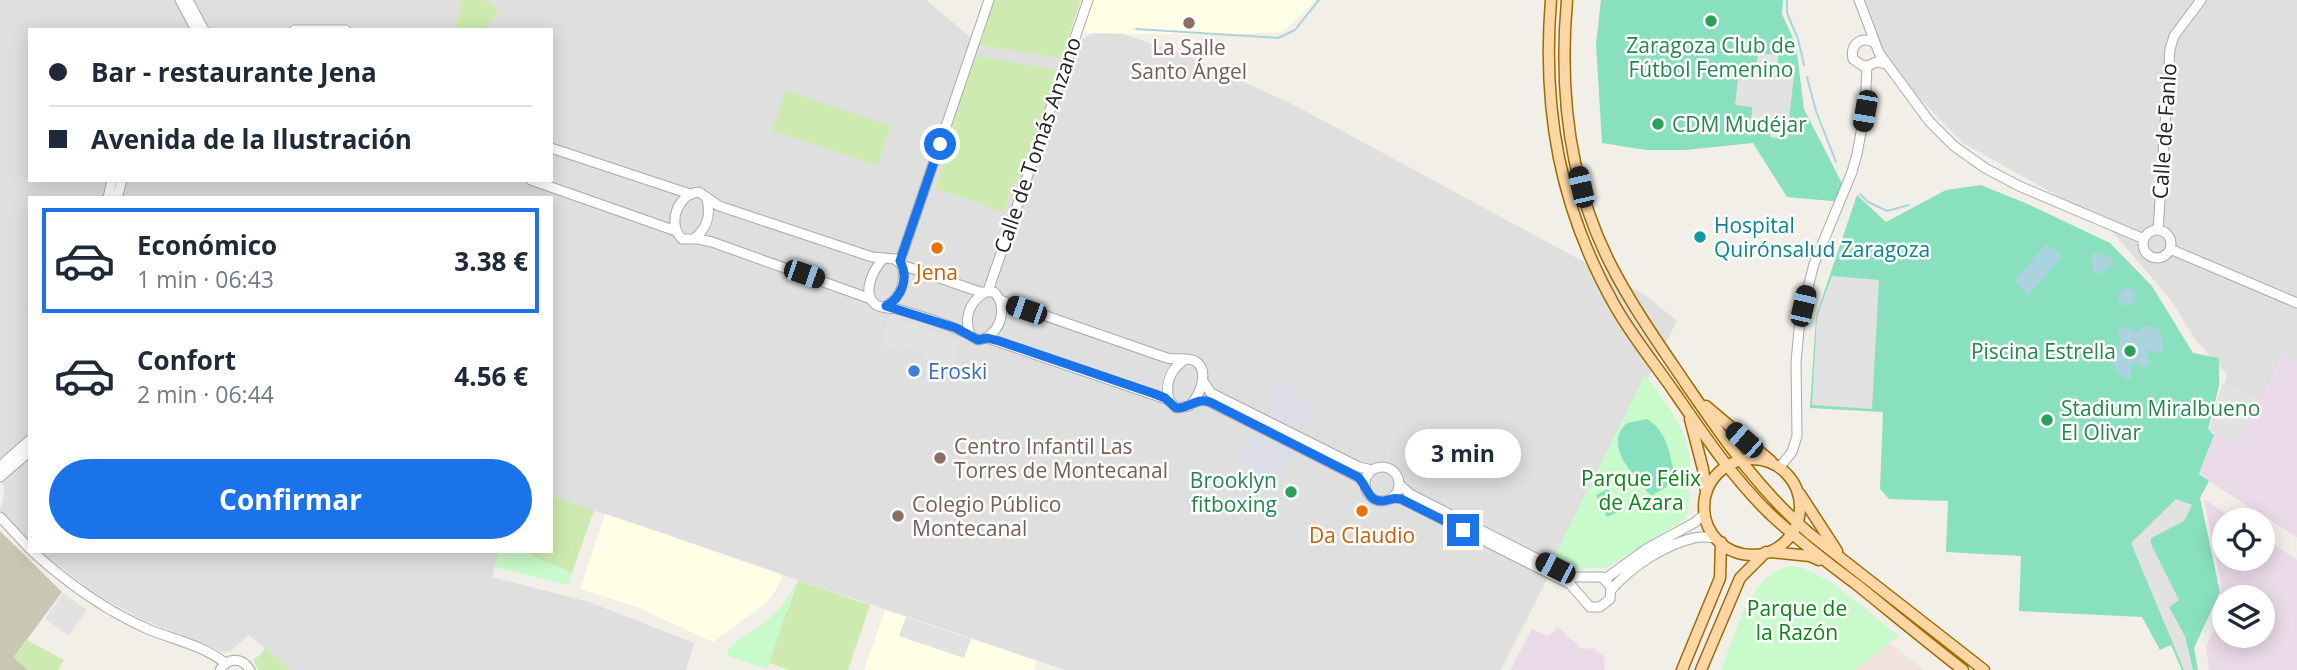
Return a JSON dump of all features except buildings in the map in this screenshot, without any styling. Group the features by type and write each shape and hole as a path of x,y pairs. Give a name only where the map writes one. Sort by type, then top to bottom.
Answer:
{"main road":[{"path":"1551,0 1548,70 1554,140 1585,247 1616,308 1727,466 1760,503 1829,565 1964,670"},
{"path":"1567,0 1564,82 1570,137 1581,187 1610,263 1638,313 1740,461 1797,523 1984,670"},
{"path":"1685,382 1713,412 1790,477 1842,559"},
{"path":"1689,412 1703,469 1705,514 1718,540 1740,553 1766,552 1810,556 1829,565"},
{"path":"1706,495 1712,481 1727,466 1740,461 1762,460 1778,467"},
{"path":"1701,670 1740,578 1766,552 1783,543 1792,534 1800,506 1797,489"},
{"path":"1682,670 1720,578 1718,540"}],"street":[{"path":"180,0 195,28"},
{"path":"188,0 203,28"},
{"path":"886,306 901,291 904,281 901,263 989,0"},
{"name":"Calle de Tomás Anzano","path":"986,292 1088,0"},
{"path":"1778,467 1792,452 1797,436 1796,362 1800,319 1814,264 1852,172 1874,60 1867,19 1859,0"},
{"name":"Calle de Fanlo","path":"2158,230 2170,49 2174,36 2201,0"},
{"path":"1869,41 1855,45 1852,55 1859,65 1874,60 1887,64 1929,121 1954,146 1985,168 2019,186 2144,239"},
{"path":"553,149 690,194 701,192 719,206 872,257 901,263 996,294 1000,300 1001,314 998,325 987,338"},
{"path":"537,182 676,231 684,240 712,242 871,299"},
{"path":"676,231 677,209 690,194"},
{"path":"694,239 707,221 707,199"},
{"path":"2158,230 2169,236 2170,249 2161,257 2152,257 2145,251 2144,239 2149,232 2158,230"},
{"path":"2170,249 2297,303"},
{"path":"883,259 871,276 869,288 871,299 876,305 886,306 978,340 987,338 1169,400 1176,408 1202,400 1210,402 1358,477 1375,499 1384,501 1393,497 1404,500 1570,583 1584,603 1596,608 1608,602 1611,590 1635,570 1672,546 1697,537 1718,540"},
{"path":"970,335 967,321 969,310 976,299 986,292"},
{"path":"1000,300 1167,359 1193,360 1202,369 1202,380 1193,402"},
{"path":"1169,400 1168,381 1176,367 1184,360"},
{"path":"1202,380 1211,393 1359,467 1372,471 1382,467 1390,469 1399,484 1410,494 1573,577 1597,576 1605,579 1611,590"},
{"path":"0,466 28,442"},
{"path":"0,477 28,453"},
{"path":"1365,484 1372,471"},
{"path":"1393,497 1399,484"},
{"path":"1605,579 1641,552 1694,523 1705,514"},
{"path":"0,517 28,547"},
{"path":"35,553 69,582 106,607 206,652 222,667 230,660 240,660 250,670"},
{"path":"1580,594 1581,585 1588,578"}],"shaded area":[{"path":"0,0 926,0 969,36 1059,52 1103,27 1190,57 1298,107 1647,296 1677,321 1501,670 1065,670 553,497 553,196 28,196 28,538 0,510 4,486 0,482"},
{"name":"La Salle Santo Ángel","path":"1093,0 1315,0 1282,32 1228,35 1082,33"},
{"path":"1855,0 2297,0 2297,537 2275,523 2275,508 2251,508 2204,478 2227,374 2197,342 2170,299 2104,222 1963,143 1908,87 1862,16"},
{"path":"1758,53 1778,55 1778,63 1795,65 1787,139 1770,137 1770,128 1751,126 1752,107 1735,105 1739,71 1756,72"},
{"path":"1832,276 1879,280 1872,409 1812,405 1817,316"},
{"path":"890,316 960,340 951,368 926,360 927,354 907,347 905,353 881,345"},
{"path":"2283,353 2297,362 2297,537 2275,522 2275,508 2253,508 2200,473 2215,433 2239,444"},
{"path":"2222,383 2260,397 2238,442 2209,430"},
{"path":"1280,384 1317,404 1304,431 1266,413"},
{"path":"1255,434 1292,453 1278,481 1241,462"},
{"path":"2176,499 2192,505 2184,521 2151,538 2151,544 2179,600 2169,607 2185,636 2193,670 2184,670 2131,543"},
{"path":"2204,499 2217,508 2212,508 2212,539"},
{"path":"605,514 783,575 766,603 713,642 637,607 580,589"},
{"path":"0,531 62,592 14,657 28,670 0,670"},
{"path":"2275,545 2297,560 2297,670 2209,670 2206,646 2212,635 2212,648 2275,648 2275,585 2221,585 2218,571 2275,571"},
{"path":"43,553 498,553 492,577 589,602 694,643 686,670 291,670 249,635 230,651 224,652 143,620 92,592"},
{"path":"63,593 87,610 69,636 45,619"},
{"path":"885,610 1037,661 1034,670 864,670"},
{"path":"906,617 971,639 964,658 899,636"},
{"path":"1558,627 1582,649 1594,648 1604,657 1605,670 1510,670 1532,629 1548,636"},
{"path":"1890,643 1925,670 1855,670"}],"green space":[{"path":"462,0 486,0 499,10 486,28 455,28"},
{"path":"994,0 1081,0 1062,56 1058,58 980,45"},
{"path":"1601,0 1783,0 1782,14 1796,45 1804,109 1847,193 1843,202 1787,197 1753,143 1685,150 1646,150 1602,143 1596,44"},
{"path":"974,57 1057,70 1019,180 1015,180 1003,213 984,204 935,189 946,155 942,153"},
{"path":"786,90 891,126 877,166 772,131"},
{"name":"Stadium Miralbueno El Olivar","path":"1981,185 2110,243 2152,286 2193,353 2219,358 2219,386 2208,429 2214,435 2199,474 2209,481 2200,498 2212,554 2212,571 2216,571 2219,585 2212,585 2212,609 2194,648 2198,670 2182,670 2171,645 2160,650 2142,617 2019,611 2021,556 1946,552 1948,501 1889,499 1880,489 1883,412 1810,408 1816,316 1857,195 1886,222 1946,190"},
{"name":"Parque Félix de Azara","path":"1645,375 1666,402 1686,440 1690,470 1687,513 1684,520 1605,569 1594,567 1580,570 1554,557"},
{"path":"1647,419 1664,438 1676,481 1651,496 1624,461 1618,442 1620,432 1627,423"},
{"path":"1608,489 1620,511 1607,517 1596,495"},
{"path":"553,497 594,510 572,573 526,553 553,553"},
{"path":"498,553 526,553 572,573 568,585 495,567"},
{"name":"Parque de la Razón","path":"1793,566 1820,576 1834,585 1899,636 1855,670 1721,670 1739,622 1755,591 1765,579 1778,570"},
{"path":"797,580 767,669 728,656 728,649 775,613"},
{"path":"798,580 870,605 848,670 789,670 758,659 765,629 787,612"},
{"path":"27,640 64,660 58,670 28,670 14,658"},
{"path":"265,647 291,670 259,670 253,660"}],"water":[{"path":"2046,243 2062,256 2029,295 2014,282"},
{"path":"2094,252 2113,258 2113,263 2099,275 2094,273 2090,255"},
{"path":"2127,288 2133,291 2136,297 2133,303 2127,306 2121,303 2118,297 2121,291"},
{"name":"Piscina Estrella","path":"2144,325 2159,329 2164,350 2158,354 2148,349 2146,353 2151,363 2145,368 2134,363 2130,366 2132,379 2127,379 2117,371 2110,354 2121,344 2118,330 2123,326 2137,332"}],"waterway":[{"path":"1136,29 1278,38 1295,30 1319,0"},
{"path":"1787,0 1787,13 1798,39 1804,65"},
{"path":"1807,77 1816,111 1836,162"},
{"path":"1860,194 1868,202 1887,211 1909,205"}],"place":[{"name":"Zaragoza Club de Fútbol Femenino","path":"1711,21"},
{"name":"La Salle Santo Ángel","path":"1189,23"},
{"name":"CDM Mudéjar","path":"1658,124"},
{"name":"Hospital Quirónsalud Zaragoza","path":"1700,237"},
{"name":"Jena","path":"937,248"},
{"name":"Piscina Estrella","path":"2130,351"},
{"name":"Eroski","path":"914,371"},
{"name":"Stadium Miralbueno El Olivar","path":"2047,420"},
{"name":"Centro Infantil Las Torres de Montecanal","path":"940,458"},
{"name":"Brooklyn fitboxing","path":"1291,492"},
{"name":"Da Claudio","path":"1362,511"},
{"name":"Colegio Público Montecanal","path":"898,516"}],"route":[{"path":"940,144 900,261 904,274 901,291 893,302 886,306 956,328 978,340 987,338 999,341 1155,394 1169,400 1176,408 1185,408 1202,400 1210,402 1358,477 1371,497 1380,501 1393,497 1401,499 1463,530"}]}
